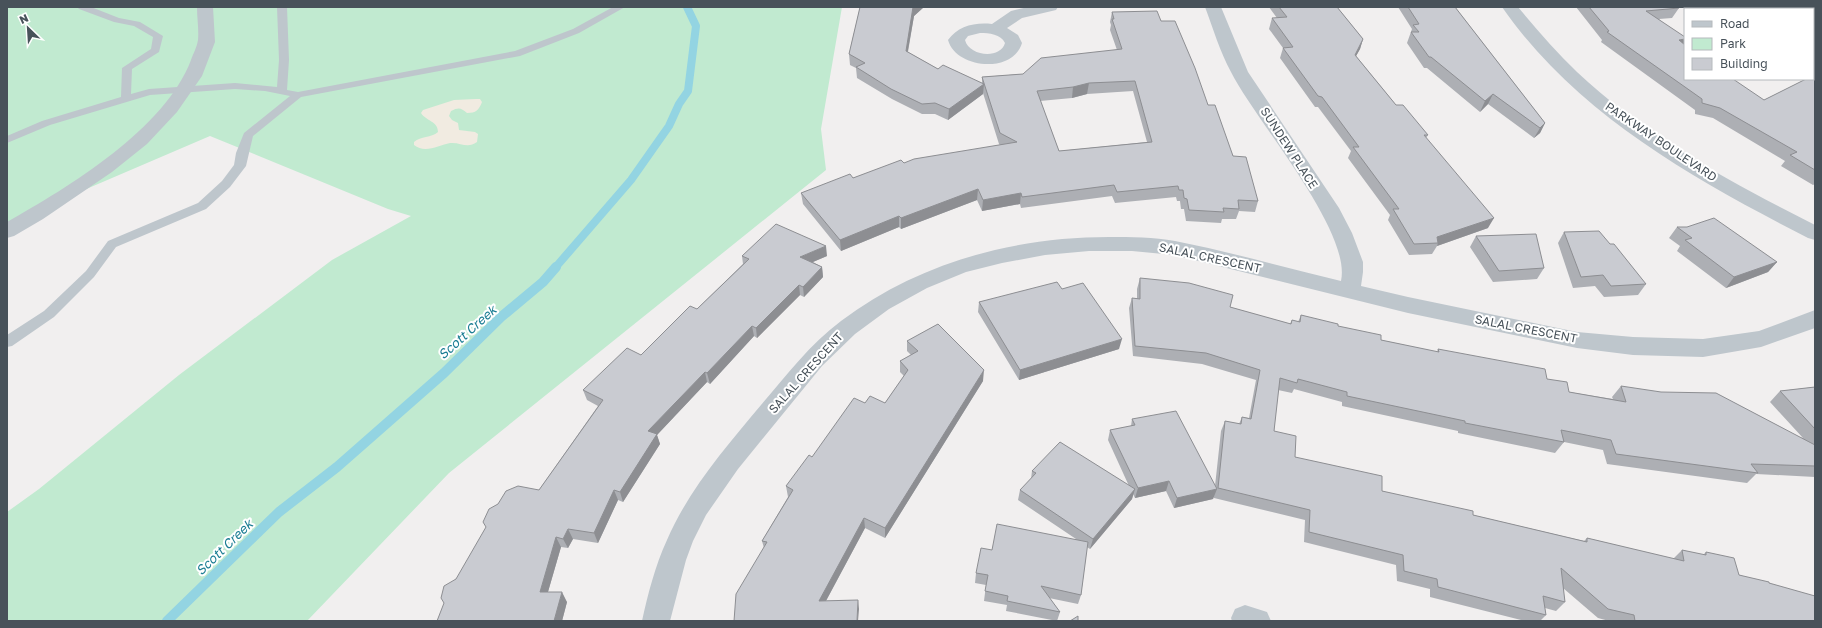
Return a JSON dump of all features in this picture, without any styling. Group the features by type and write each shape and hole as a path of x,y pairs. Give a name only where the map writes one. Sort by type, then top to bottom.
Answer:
{"street":[{"path":"7,231 76,190 123,154 158,122 194,75 204,51 208,28 205,7"},
{"path":"996,29 1017,14 1050,7"},
{"name":"SUNDEW PLACE","path":"1213,7 1239,72 1332,213 1343,235 1351,256 1353,270 1349,291"},
{"name":"PARKWAY BOULEVARD","path":"1510,7 1535,40 1558,63 1620,116 1675,154 1717,180 1815,233"},
{"name":"SALAL CRESCENT","path":"656,621 664,585 680,540 700,504 722,470 801,374 846,329 868,312 908,289 938,275 964,266 1016,252 1082,244 1154,246 1201,254 1349,291 1577,340 1633,346 1703,348 1761,339 1815,318"}],"lane":[{"path":"82,7 117,20 137,24 158,36 156,50 127,68 126,99"},
{"path":"282,7 284,60 282,91"},
{"path":"7,140 46,123 149,92 235,86 282,91 298,95 517,54 576,31 620,7"},
{"path":"7,342 49,314 90,274 112,244 202,206 226,184 240,166 242,153 248,135 298,95"}],"green space":[{"path":"7,7 842,7 821,129 826,170 449,473 307,621 7,621 7,512 39,489 179,375 332,260 411,216 388,209 210,136 7,223"}],"sand":[{"path":"480,99 482,102 477,110 467,113 461,109 456,109 451,111 449,116 452,120 458,123 459,130 475,132 478,134 477,142 470,145 450,143 427,149 418,148 414,145 414,142 417,140 438,132 434,123 423,116 421,113 423,110 454,100"}],"building":[{"path":"860,7 913,7 906,51 938,69 943,65 984,84 949,109 935,103 922,104 891,89 856,67 865,63 849,54"},
{"path":"1279,7 1337,7 1363,39 1355,55 1396,105 1403,105 1428,135 1424,135 1494,218 1437,237 1438,243 1414,244 1393,209 1399,209 1353,147 1359,147 1322,97 1318,96 1283,48 1293,47 1272,18 1287,17"},
{"path":"1408,7 1455,7 1545,123 1540,128 1493,94 1485,101 1431,57 1429,57 1411,32 1419,32 1413,25 1419,24"},
{"path":"1589,7 1678,7 1679,8 1646,11 1684,36 1684,39 1679,40 1684,44 1684,80 1734,80 1764,100 1804,80 1814,80 1815,75 1815,170 1790,155 1797,152 1720,108 1702,103 1702,99 1607,32 1609,31"},
{"path":"1792,7 1815,7 1815,19 1814,8"},
{"path":"1157,11 1161,21 1175,21 1195,68 1208,105 1215,105 1233,156 1246,157 1258,201 1238,200 1239,209 1223,208 1224,212 1189,210 1187,199 1184,198 1183,190 1179,190 1178,186 1117,192 1114,185 1022,197 1021,193 983,200 978,189 901,218 899,216 840,240 801,193 850,174 853,178 901,160 904,163 914,159 1017,142 1000,133 982,77 1023,74 1041,58 1122,49 1112,19 1114,19 1112,12","holes":["1135,81 1152,142 1059,151 1037,91 1073,87 1089,83"]},
{"path":"1714,218 1777,262 1734,277 1685,240 1692,238 1677,227 1687,227"},
{"path":"776,224 826,246 800,257 822,267 803,287 799,285 756,328 752,326 648,431 657,434 620,492 614,490 594,533 568,529 563,539 556,537 540,592 562,592 554,621 437,621 444,603 441,598 444,586 456,579 486,527 483,522 489,509 498,504 506,491 518,486 539,490 603,400 583,390 627,348 641,355 690,306 697,309 749,259 742,256"},
{"path":"1599,231 1610,244 1614,244 1646,284 1611,286 1603,275 1581,277 1564,232"},
{"path":"1536,234 1544,268 1499,271 1476,236"},
{"path":"1140,278 1189,283 1233,295 1230,307 1291,324 1292,320 1300,322 1301,315 1338,324 1338,326 1381,335 1381,340 1439,352 1438,349 1545,369 1547,379 1567,382 1569,392 1626,402 1621,386 1661,392 1716,393 1815,445 1815,466 1751,464 1758,473 1616,454 1611,440 1561,430 1564,442 1465,423 1465,421 1347,396 1347,392 1298,379 1297,383 1280,378 1274,431 1296,436 1295,457 1382,476 1382,491 1473,511 1473,515 1587,542 1587,538 1684,561 1682,550 1706,555 1706,552 1734,558 1739,575 1769,582 1815,596 1815,621 1635,621 1634,615 1608,609 1561,568 1565,602 1543,596 1546,615 1438,587 1437,579 1404,571 1403,555 1309,532 1310,510 1218,488 1225,421 1241,424 1242,417 1251,419 1260,370 1206,353 1135,346 1132,298 1140,299"},
{"path":"1057,282 1062,289 1083,283 1122,339 1020,370 979,302"},
{"path":"938,324 984,370 885,528 864,518 819,601 858,600 857,621 734,621 736,594 767,542 762,541 793,490 786,486 809,455 812,457 854,398 865,403 870,396 885,403 908,370 900,361 918,351 907,341"},
{"path":"1815,387 1815,429 1780,391"},
{"path":"1176,411 1217,489 1177,498 1169,481 1138,488 1110,430 1135,425 1132,419"},
{"path":"1060,442 1135,489 1093,539 1020,490 1036,473 1032,471"},
{"path":"997,524 1088,542 1081,595 1041,586 1060,612 1007,601 1008,596 985,591 988,575 976,573 981,548 992,550"},
{"path":"1078,616 1078,621 1070,621"}],"waterway":[{"name":"Scott Creek","path":"555,268 631,180 669,126 679,104 688,91 696,26 687,7"},
{"name":"Scott Creek","path":"167,621 279,512 337,467 444,373 501,317 543,282 556,267"}]}
